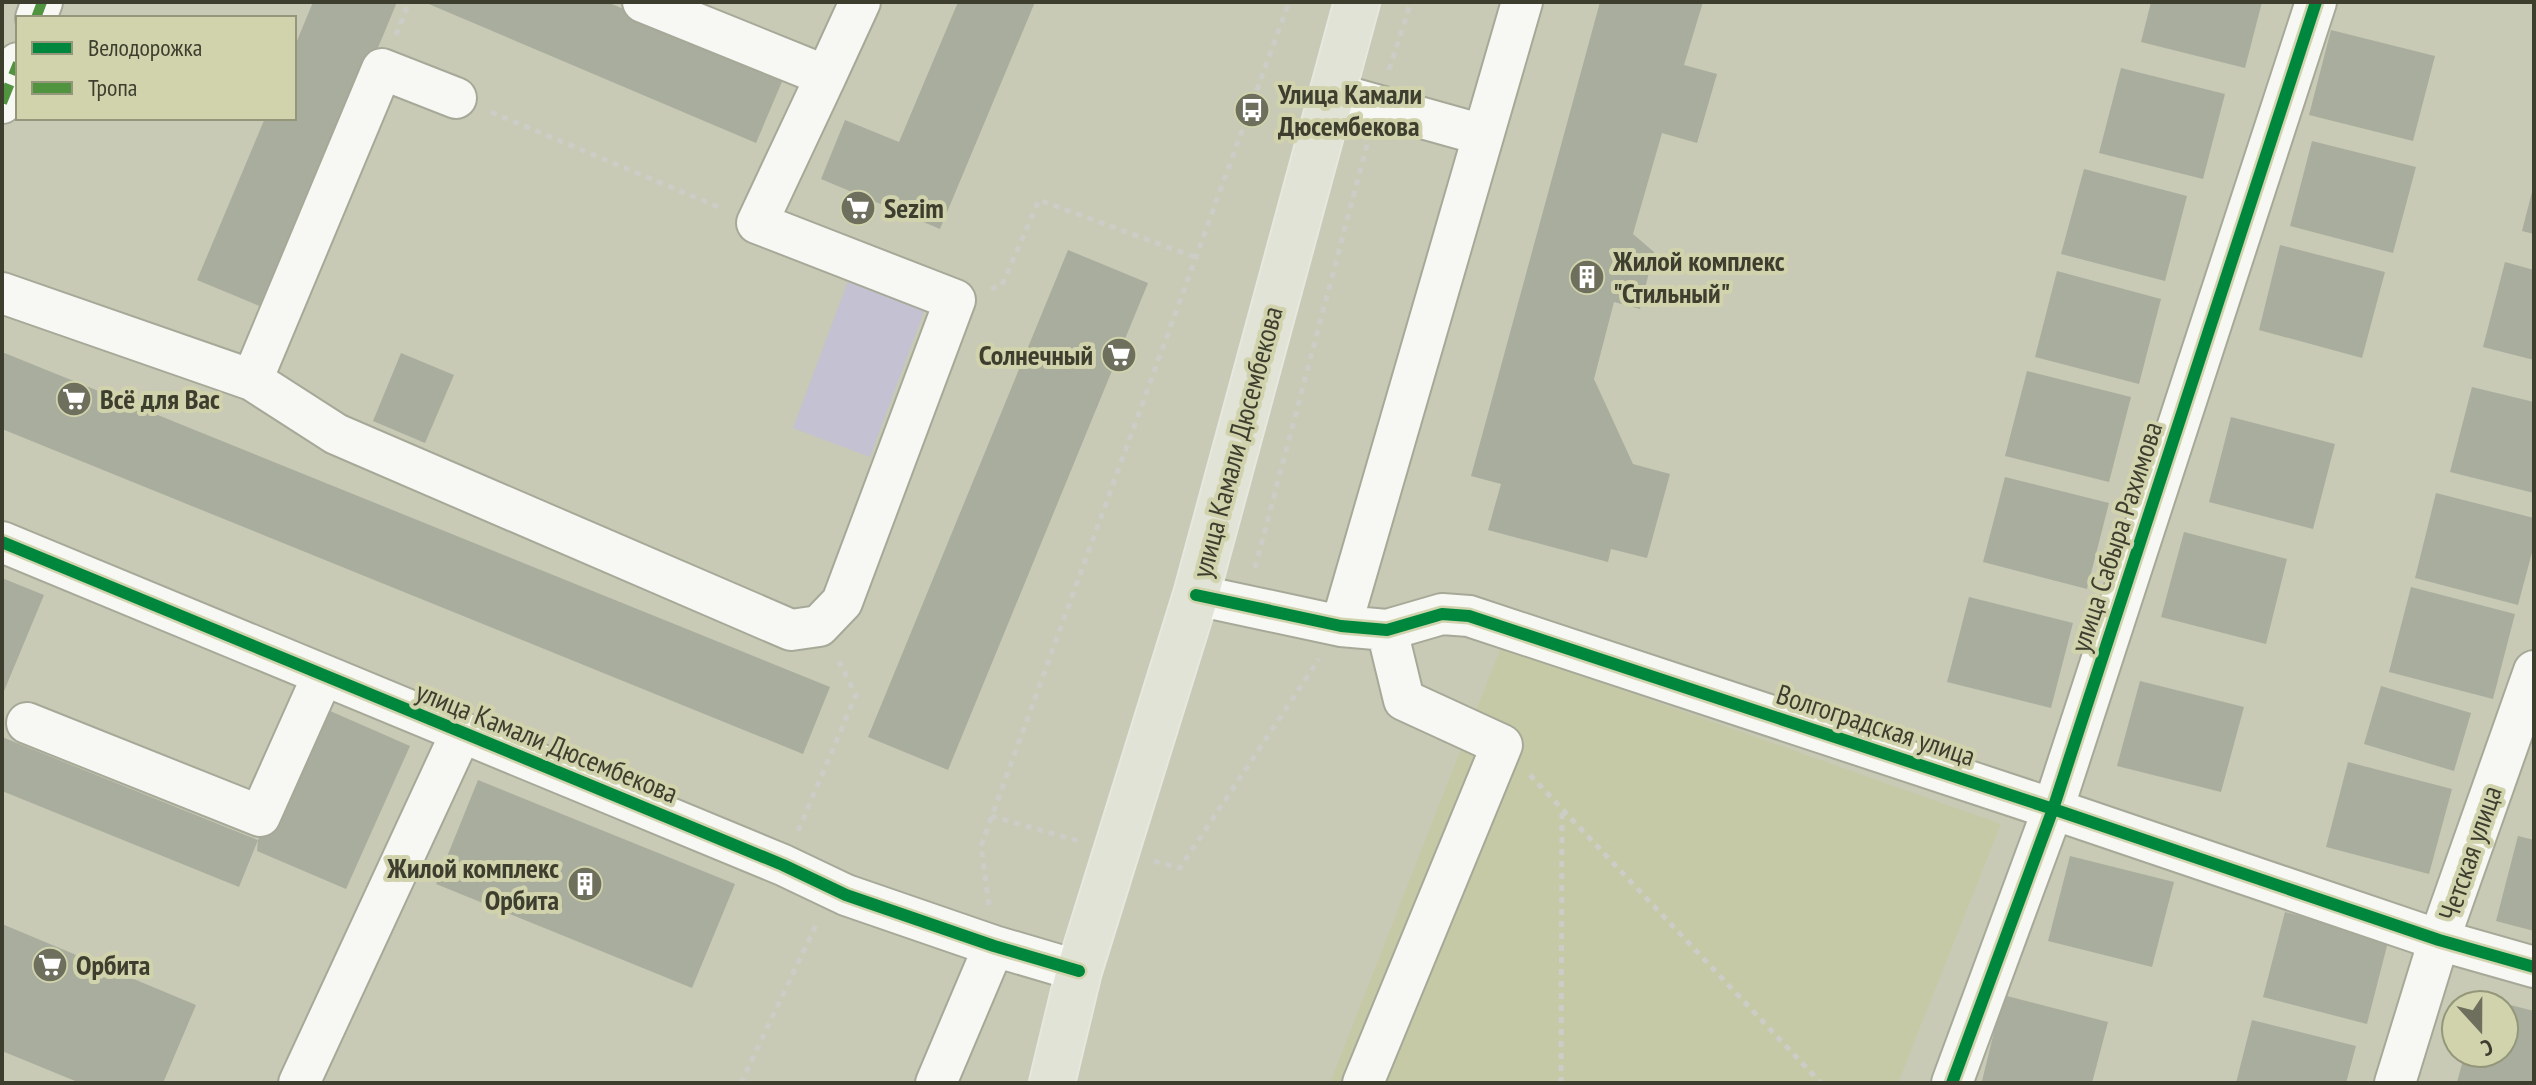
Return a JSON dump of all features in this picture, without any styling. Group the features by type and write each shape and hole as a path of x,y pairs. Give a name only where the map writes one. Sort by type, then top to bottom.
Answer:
{"main road":[{"name":"улица Камали Дюсембекова","path":"1052,1083 1079,971 1196,595 1357,2"}],"street":[{"path":"643,2 826,76"},
{"path":"2,293 252,380 336,434 791,630 819,626 842,602 955,300 757,223 860,2"},
{"path":"1341,626 1522,2"},
{"name":"улица Сабыра Рахимова","path":"1952,1083 2053,809 2316,2"},
{"path":"2,103 16,68"},
{"path":"252,380 382,69 456,98"},
{"path":"1333,93 1483,135"},
{"name":"улица Камали Дюсембекова","path":"2,542 783,865 846,895 994,946 1079,971"},
{"name":"Волгоградская улица","path":"1196,595 1341,626 1387,630 1442,614 1469,616 2439,940 2534,967"},
{"path":"1363,1083 1502,745 1404,700 1387,630"},
{"name":"Четская улица","path":"2395,1083 2439,940 2534,671"},
{"path":"27,723 260,816 323,675"},
{"path":"299,1083 461,733"},
{"path":"936,1083 994,946"}],"path":[{"path":"994,946 981,846 1289,2"},
{"path":"1245,605 1378,105 1411,2"},
{"path":"456,98 757,223"},
{"path":"955,300 1002,285 1039,200 1195,257"},
{"path":"783,865 856,695 819,626"},
{"path":"991,816 1180,868 1341,626"},
{"path":"1502,745 1821,1083"},
{"path":"1561,1083 1562,809"},
{"path":"741,1083 833,888"}],"shaded area":[{"path":"848,281 925,309 870,457 793,428"},
{"path":"1501,647 2001,824 1898,1083 1330,1083"}],"building":[{"path":"313,2 397,2 269,310 197,280 264,120 296,120 296,43"},
{"path":"424,2 607,2 784,77 756,143"},
{"path":"958,2 1035,2 940,229 821,179 845,120 899,142"},
{"name":"Жилой комплекс \"Стильный\"","path":"1600,2 1703,2 1684,65 1717,74 1697,143 1662,133 1633,234 1654,252 1640,309 1614,302 1594,379 1633,464 1670,474 1647,558 1611,549 1608,562 1488,530 1501,484 1471,476"},
{"path":"2151,2 2262,2 2245,68 2141,42"},
{"path":"2331,30 2435,56 2413,141 2309,115"},
{"path":"2121,68 2225,94 2203,179 2099,153"},
{"path":"2312,141 2416,167 2393,253 2290,226"},
{"path":"2084,169 2187,196 2165,281 2061,254"},
{"path":"2534,188 2534,234 2522,231"},
{"path":"2280,245 2385,272 2362,358 2259,330"},
{"path":"1068,250 1148,283 948,770 868,737"},
{"path":"2505,262 2534,270 2534,360 2483,347"},
{"path":"2057,271 2161,299 2139,384 2035,357"},
{"path":"2,352 830,687 803,754 2,429"},
{"path":"401,353 454,375 425,443 373,421"},
{"path":"2027,371 2131,397 2109,482 2005,456"},
{"path":"2472,387 2534,402 2534,493 2450,472"},
{"path":"2231,417 2335,444 2313,529 2209,502"},
{"path":"2005,477 2109,503 2087,589 1983,562"},
{"path":"2436,493 2534,518 2534,545 2518,605 2415,578"},
{"path":"2184,532 2287,559 2266,644 2161,617"},
{"path":"2,578 44,595 2,696"},
{"path":"2411,587 2515,614 2493,699 2389,672"},
{"path":"1969,597 2073,623 2051,708 1947,682"},
{"path":"2140,681 2244,707 2221,792 2117,766"},
{"path":"2381,686 2471,713 2454,771 2364,744"},
{"path":"321,707 410,746 346,889 257,851 258,840"},
{"path":"2,737 258,840 239,887 2,791"},
{"path":"2348,762 2452,789 2429,874 2326,847"},
{"name":"Жилой комплекс Орбита","path":"478,780 735,884 692,988 436,884"},
{"path":"2518,836 2534,840 2534,931 2496,921"},
{"path":"2070,856 2174,882 2152,967 2048,941"},
{"path":"2285,912 2389,938 2367,1024 2263,997"},
{"name":"Орбита","path":"2,924 196,1005 163,1083 80,1083 2,1051"},
{"path":"2003,995 2108,1022 2092,1083 1982,1081"},
{"path":"2520,1007 2534,1011 2534,1083 2457,1082 2461,1069 2520,1069"},
{"path":"2252,1020 2356,1046 2346,1083 2236,1083"}],"marked path":[{"path":"37,16 42,2"},
{"path":"2,103 16,68"}],"cycle path":[{"path":"1952,1083 2053,809 2316,2"},
{"path":"2,542 783,865 846,895 994,946 1079,971"},
{"path":"1196,595 1341,626 1387,630 1442,614 1469,616 2439,940 2534,967"}],"place":[{"name":"Улица Камали Дюсембекова","path":"1252,110"},
{"name":"Sezim","path":"858,208"},
{"name":"Жилой комплекс \"Стильный\"","path":"1587,277"},
{"name":"Солнечный","path":"1119,355"},
{"name":"Всё для Вас","path":"74,399"},
{"name":"Жилой комплекс Орбита","path":"585,884"},
{"name":"Орбита","path":"50,965"}]}
